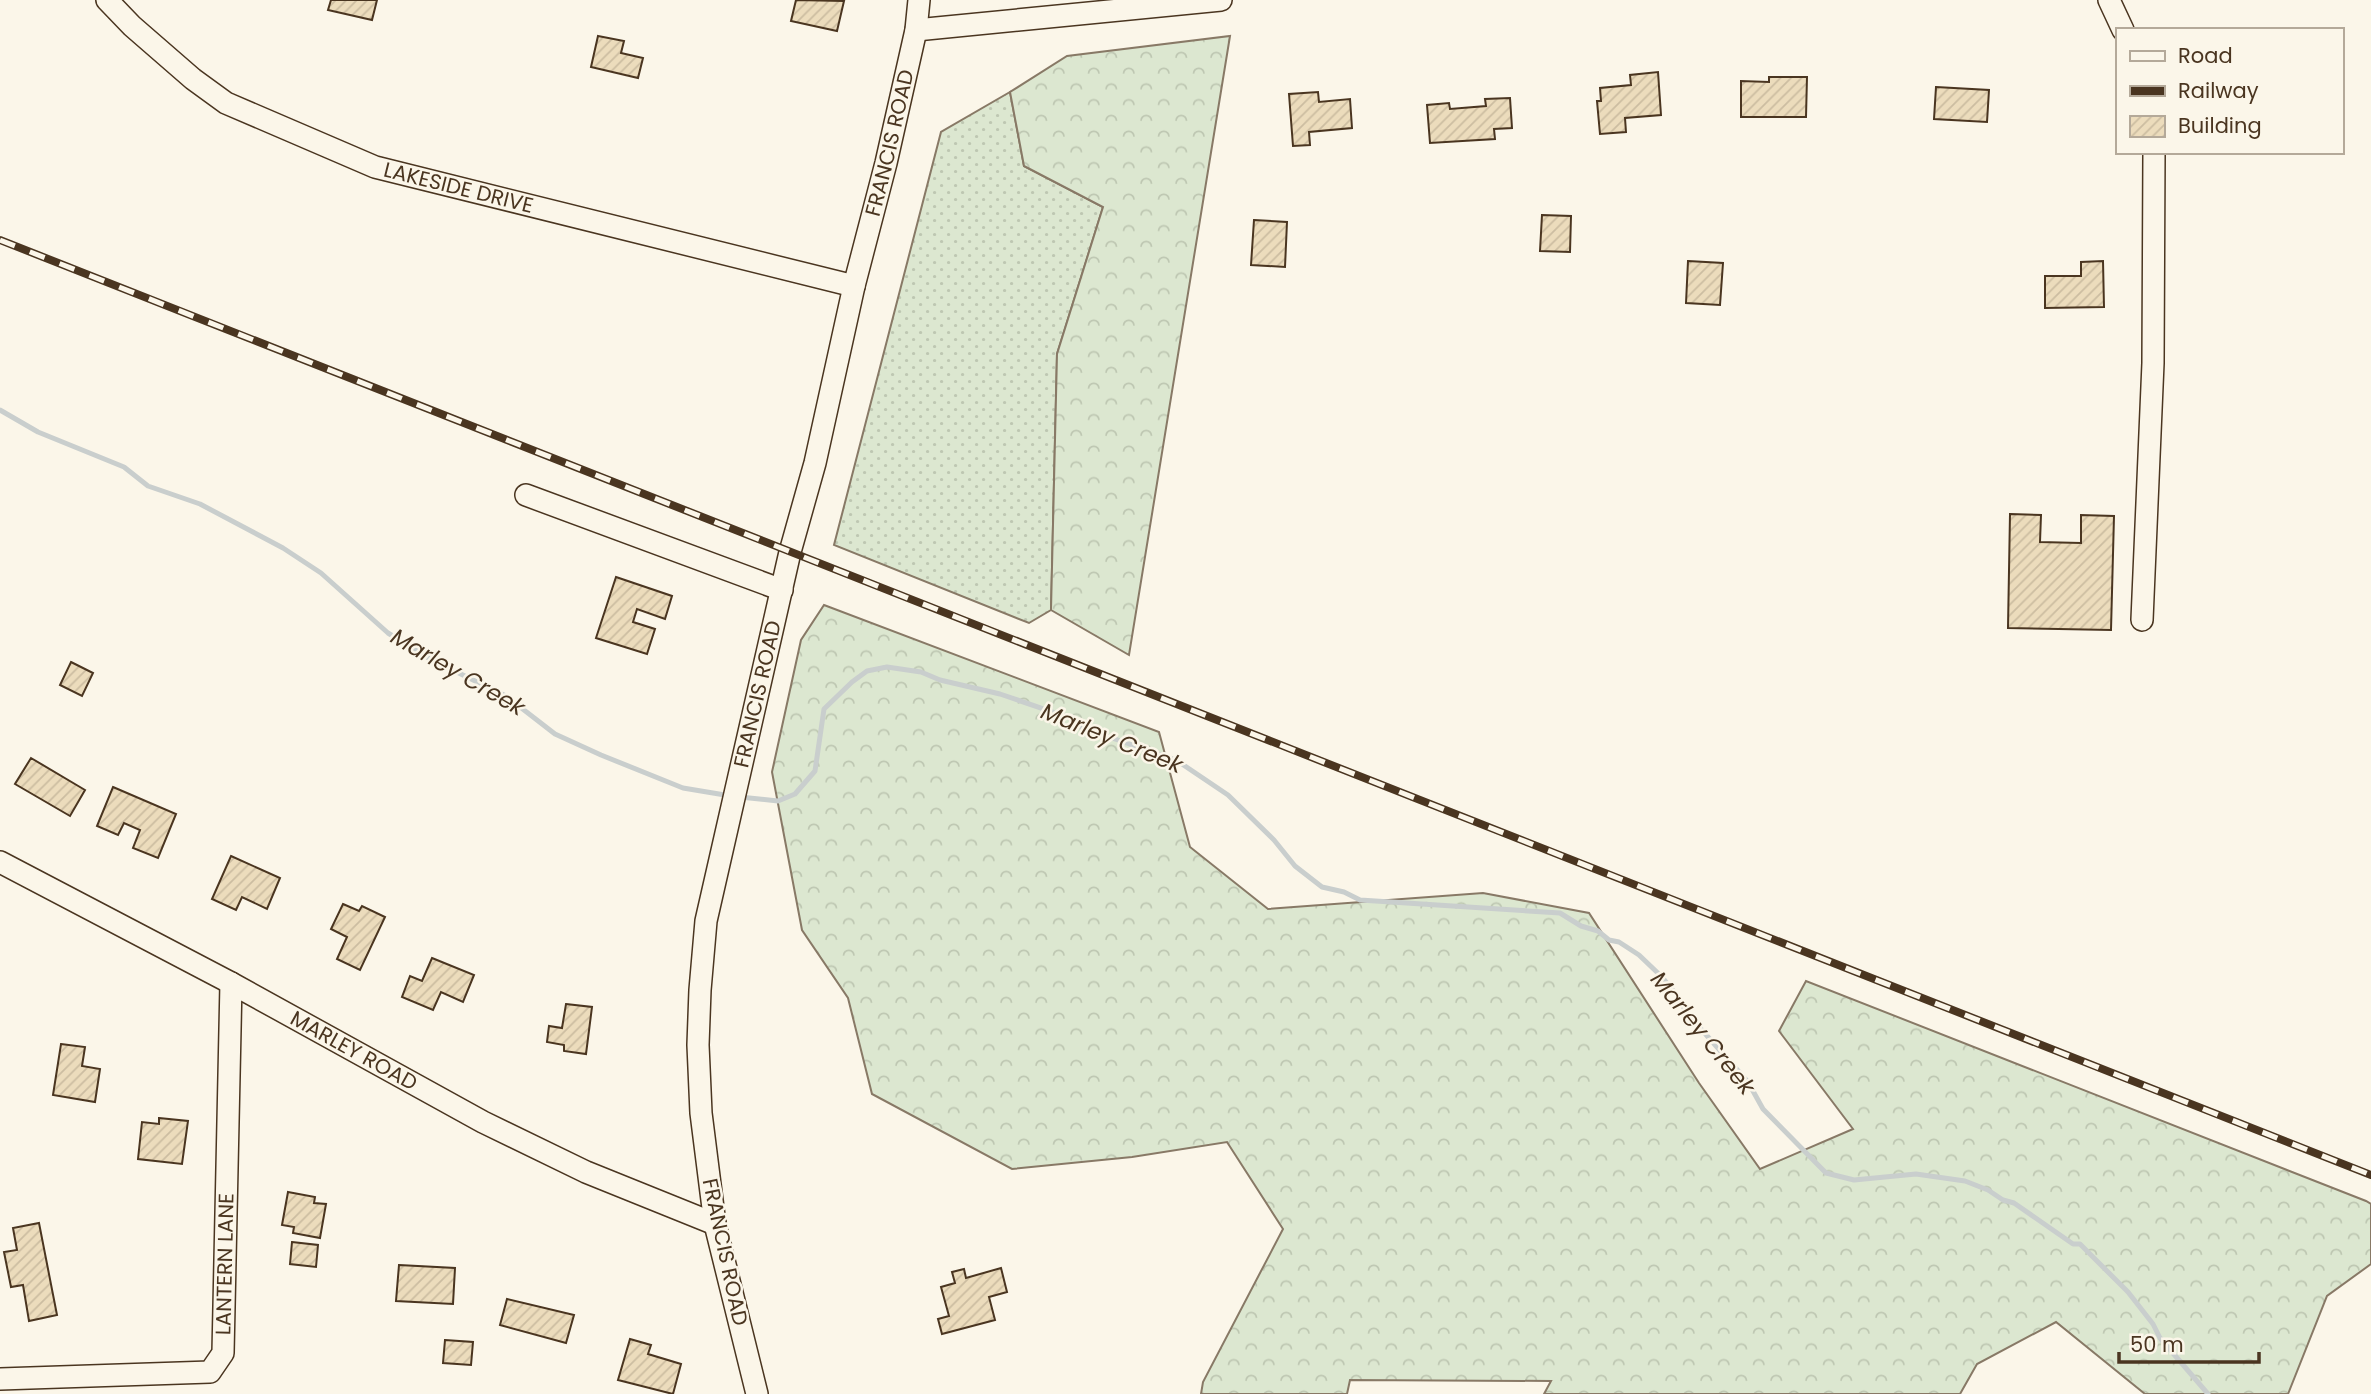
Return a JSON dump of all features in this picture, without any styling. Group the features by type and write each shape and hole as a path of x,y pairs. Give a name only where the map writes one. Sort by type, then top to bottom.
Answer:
{"street":[{"name":"LAKESIDE DRIVE","path":"107,0 183,71 226,103 375,167 854,285"},
{"name":"FRANCIS ROAD","path":"757,1394 715,1224 701,1113 698,1045 706,920 782,590 816,463 854,285 886,163 916,30 919,0"},
{"path":"916,30 1221,0"},
{"path":"2109,0 2122,28"},
{"path":"2142,621 2153,363 2154,154"},
{"path":"527,495 782,590"},
{"name":"MARLEY ROAD","path":"0,862 230,983 483,1122 597,1177 715,1224"},
{"name":"LANTERN LANE","path":"0,1378 210,1373 223,1353 230,983"}],"green space":[{"path":"1230,36 1129,655 1051,610 1057,354 1103,207 1024,166 1010,92 1067,56"},
{"path":"1010,92 1024,166 1103,207 1057,354 1051,610 1029,623 834,545 941,132"},
{"path":"824,605 1159,732 1190,847 1268,909 1483,893 1589,913 1699,1083 1760,1169 1853,1129 1779,1031 1806,981 2366,1201 2371,1204 2371,1264 2327,1296 2288,1394 2145,1394 2056,1322 1977,1364 1960,1394 1544,1394 1551,1381 1350,1380 1347,1394 1201,1394 1203,1382 1283,1229 1227,1142 1132,1157 1012,1169 872,1094 848,998 802,930 772,772 801,640"}],"building":[{"path":"331,0 377,0 372,20 328,10"},
{"path":"796,0 844,1 837,31 791,21"},
{"path":"598,36 624,41 621,53 643,58 638,78 591,67"},
{"path":"1658,72 1661,115 1625,118 1626,132 1600,134 1597,101 1601,101 1600,88 1631,85 1630,75"},
{"path":"1769,77 1807,77 1806,117 1741,117 1741,81 1769,82"},
{"path":"1936,87 1989,90 1987,122 1934,119"},
{"path":"1318,92 1319,102 1350,99 1352,128 1309,132 1310,145 1293,146 1289,94"},
{"path":"1510,98 1512,128 1494,129 1495,139 1430,143 1427,105 1449,103 1450,109 1486,106 1485,99"},
{"path":"1542,215 1571,216 1570,252 1540,251"},
{"path":"1254,220 1287,222 1285,267 1251,265"},
{"path":"1688,261 1723,263 1720,305 1686,303"},
{"path":"2103,261 2104,307 2045,308 2045,276 2081,276 2081,262"},
{"path":"2010,514 2041,515 2040,542 2081,543 2081,515 2114,516 2111,630 2008,628"},
{"path":"616,577 672,596 665,619 637,609 633,622 655,629 647,654 596,638"},
{"path":"71,662 93,673 82,696 60,685"},
{"path":"31,758 85,790 70,816 15,784"},
{"path":"113,787 176,814 158,858 133,848 140,830 124,823 118,835 97,826"},
{"path":"231,856 280,878 267,909 242,897 236,910 212,899"},
{"path":"343,904 359,911 362,906 385,917 360,970 337,959 347,937 331,929"},
{"path":"432,958 474,975 463,1002 441,992 433,1010 402,997 410,976 422,981"},
{"path":"566,1004 592,1007 586,1054 564,1051 564,1045 547,1042 549,1026 562,1028"},
{"path":"61,1044 85,1047 82,1066 100,1069 95,1102 53,1095"},
{"path":"159,1118 188,1121 182,1164 138,1159 142,1122 159,1124"},
{"path":"288,1192 315,1197 314,1203 326,1204 320,1238 293,1233 294,1227 282,1225"},
{"path":"39,1223 57,1315 29,1321 23,1285 11,1287 4,1252 17,1250 13,1228"},
{"path":"292,1242 318,1245 316,1267 290,1264"},
{"path":"399,1265 455,1268 453,1304 396,1301"},
{"path":"1001,1268 1007,1292 989,1297 995,1320 942,1334 938,1319 949,1316 941,1287 955,1283 952,1272 964,1269 966,1278"},
{"path":"507,1299 574,1315 566,1343 500,1325"},
{"path":"630,1339 651,1345 648,1354 681,1364 673,1394 618,1380"},
{"path":"445,1340 473,1342 471,1365 443,1363"}],"waterway":[{"name":"Marley Creek","path":"0,410 38,432 124,467 148,486 200,504 283,548 321,573 388,633 430,659 506,696 555,734 683,788 731,796"},
{"name":"Marley Creek","path":"740,797 778,801 795,794 815,771 824,709 867,671 887,667 921,672 940,680 1000,694 1070,718 1080,727 1176,760 1228,795 1274,840 1295,866 1322,887 1344,892 1360,900 1560,913 1581,926 1598,931 1609,940 1619,942 1639,955 1662,977 1681,1000 1685,1011 1748,1082 1763,1109 1826,1173 1854,1180 1916,1174 1965,1181 2014,1203 2073,1244 2080,1244 2128,1292 2153,1324 2160,1338 2208,1394"}],"railway":[{"path":"0,240 2371,1175"}]}
